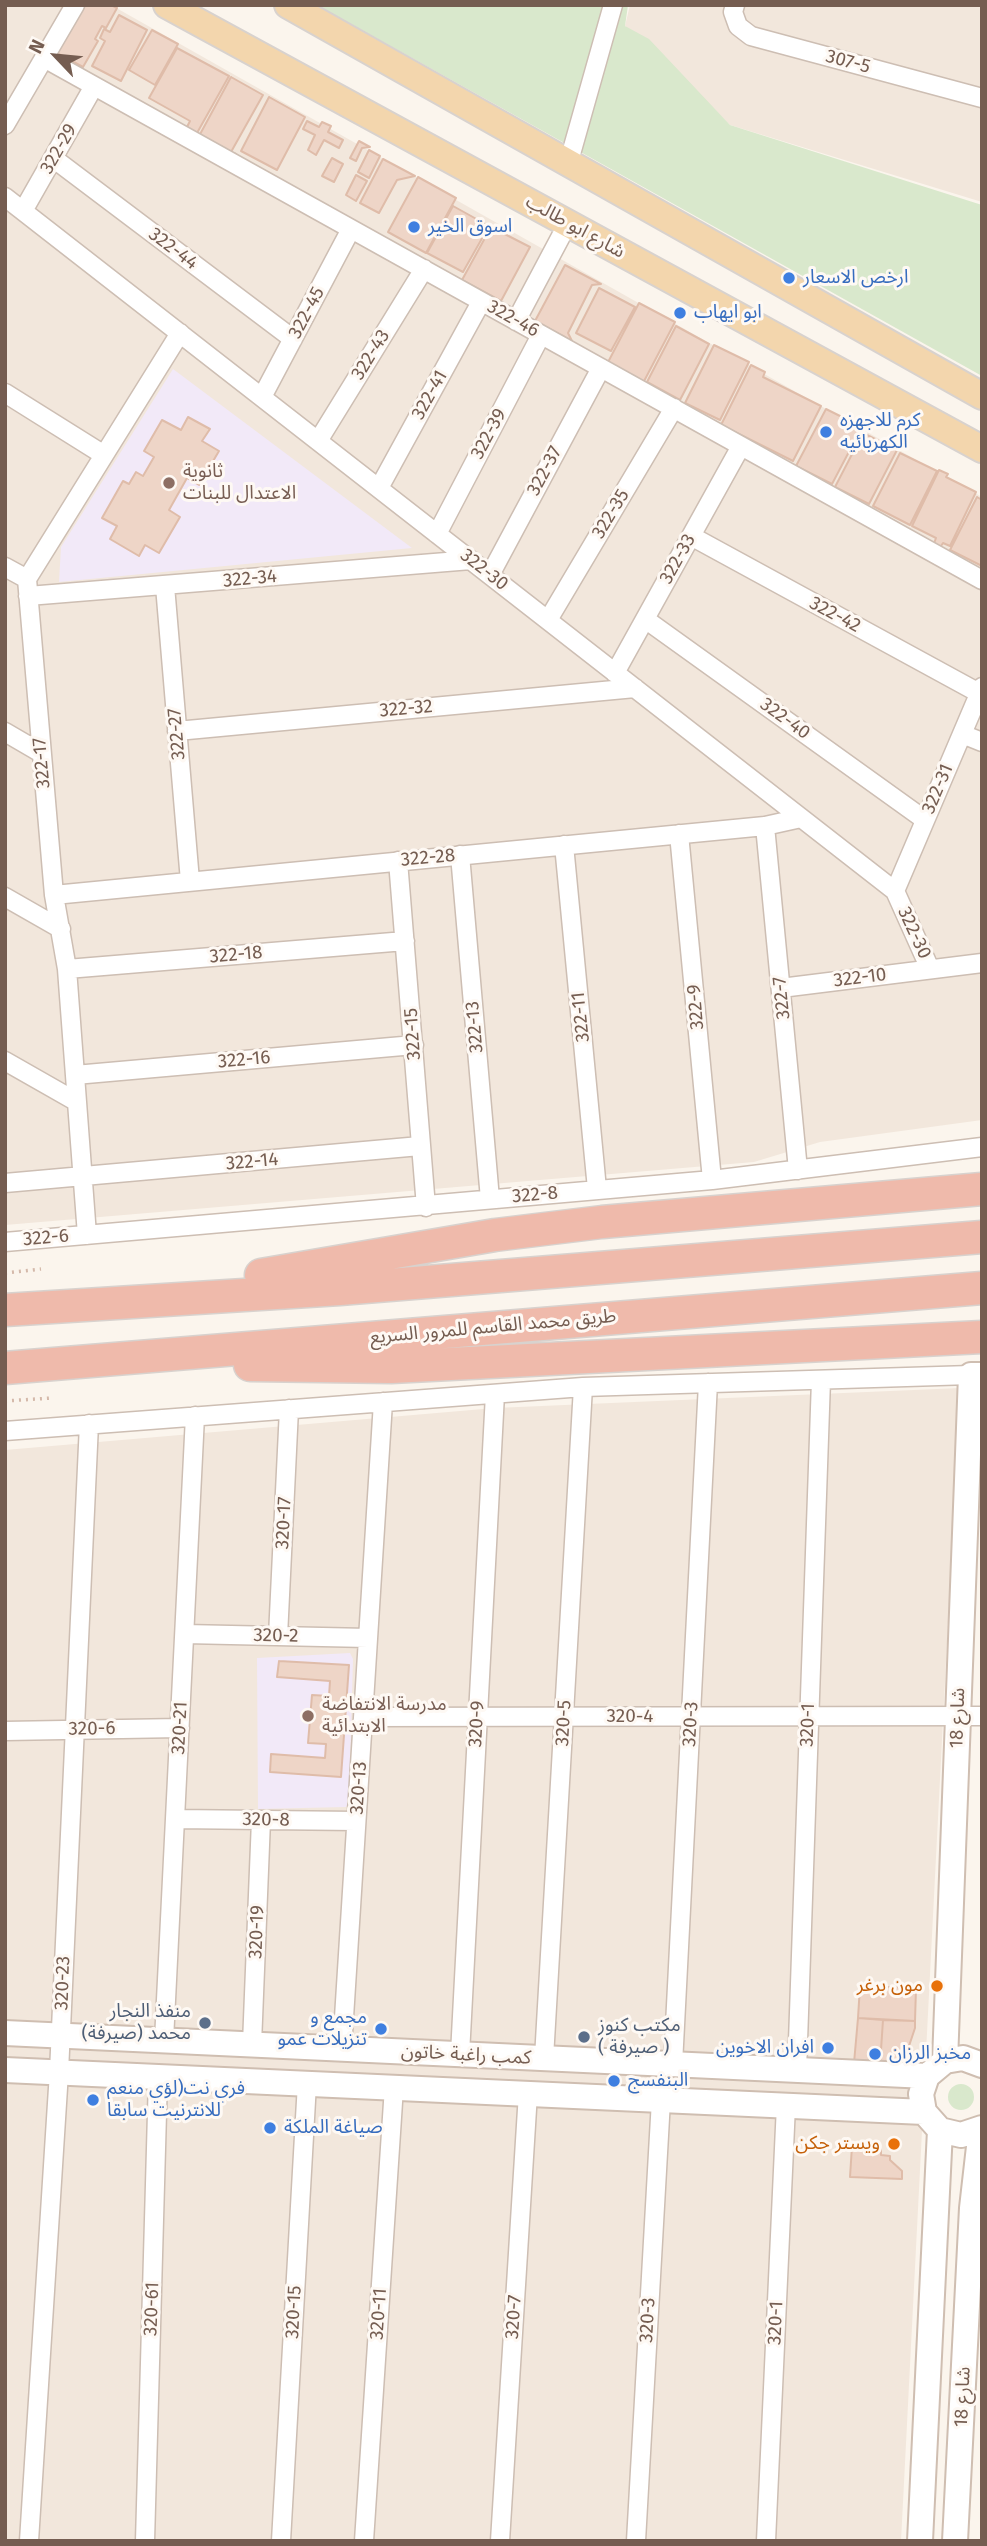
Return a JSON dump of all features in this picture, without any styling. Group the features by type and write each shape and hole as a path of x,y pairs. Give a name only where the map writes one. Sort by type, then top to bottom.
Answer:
{"highway":[{"path":"83,1303 428,1249 495,1235 602,1222 982,1189"},
{"path":"5,1310 83,1303 340,1289 982,1237"},
{"name":"طريق محمد القاسم للمرور السريع","path":"5,1368 982,1288"},
{"path":"66,1363 391,1367 982,1337"}],"main road":[{"name":"شارع ابو طالب","path":"167,5 982,449"},
{"path":"288,5 982,396"}],"street":[{"path":"5,125 75,5"},
{"path":"569,161 613,5"},
{"name":"307-5","path":"735,5 733,12 738,26 751,36 982,98"},
{"name":"322-46","path":"44,58 982,580"},
{"name":"322-29","path":"23,211 94,86"},
{"name":"322-44","path":"53,158 293,339"},
{"name":"322-30","path":"5,197 895,891 930,969"},
{"path":"516,321 568,223"},
{"name":"322-45","path":"262,397 351,229"},
{"name":"322-43","path":"318,441 424,269"},
{"name":"322-41","path":"379,488 481,302"},
{"path":"5,567 27,587 180,333"},
{"name":"322-39","path":"438,534 541,335"},
{"name":"322-37","path":"490,575 601,368"},
{"path":"5,393 104,456"},
{"name":"322-35","path":"548,620 674,408"},
{"name":"322-33","path":"615,673 741,446"},
{"name":"322-42","path":"691,536 981,690"},
{"name":"322-34","path":"27,587 165,586 471,560"},
{"name":"322-27","path":"165,586 190,881"},
{"name":"322-17","path":"27,587 54,894 67,969 87,1235"},
{"name":"322-40","path":"645,619 925,820"},
{"name":"322-32","path":"177,730 635,688"},
{"name":"322-31","path":"895,891 981,690"},
{"path":"5,732 41,753"},
{"path":"962,734 982,742"},
{"name":"322-28","path":"54,894 765,826 801,817"},
{"name":"322-7","path":"765,826 798,1170"},
{"name":"322-9","path":"679,834 712,1180"},
{"name":"322-11","path":"564,845 597,1189"},
{"name":"322-13","path":"460,855 490,1199"},
{"name":"322-15","path":"398,861 426,1206"},
{"path":"5,897 61,929"},
{"name":"322-18","path":"67,969 405,940"},
{"name":"322-10","path":"781,988 982,963"},
{"name":"322-16","path":"75,1074 414,1045"},
{"path":"5,1060 77,1102"},
{"name":"322-14","path":"5,1184 420,1146"},
{"name":"322-8","path":"87,1235 712,1180 982,1147"},
{"name":"322-6","path":"5,1242 87,1235"},
{"path":"5,1431 583,1387 976,1375"},
{"name":"شارع 18","path":"920,2541 932,2121 921,2094 936,2068 970,1716 976,1375"},
{"name":"320-1","path":"797,2070 821,1380"},
{"name":"320-3","path":"674,2064 708,1383"},
{"name":"320-5","path":"544,2058 583,1387"},
{"name":"320-9","path":"460,2054 495,1394"},
{"name":"320-13","path":"342,2049 383,1402"},
{"name":"320-17","path":"278,1636 289,1409"},
{"name":"320-21","path":"164,2040 195,1416"},
{"name":"320-23","path":"29,2541 61,2036 89,1424"},
{"name":"320-2","path":"184,1634 368,1638"},
{"name":"320-4","path":"363,1717 970,1716"},
{"name":"320-6","path":"5,1731 180,1728"},
{"name":"320-8","path":"175,1819 356,1821"},
{"name":"320-19","path":"252,2044 261,1820"},
{"name":"كمب راغبة خاتون","path":"5,2033 797,2070 936,2068 963,2058 981,2065"},
{"path":"981,2065 982,2052"},
{"name":"كمب راغبة خاتون","path":"5,2070 786,2105 932,2121 961,2135 981,2128"},
{"name":"320-61","path":"145,2541 158,2077"},
{"name":"320-15","path":"281,2541 307,2083"},
{"name":"320-11","path":"364,2541 394,2088"},
{"name":"320-7","path":"500,2541 528,2093"},
{"name":"320-3","path":"636,2541 661,2100"},
{"name":"320-1","path":"766,2541 786,2105"},
{"name":"شارع 18","path":"955,2541 972,2208 981,2128"}],"path":[{"path":"5,1273 41,1269"},
{"path":"5,1401 52,1398"}],"shaded area":[{"path":"5,5 111,5 982,497 982,1120 820,1142 754,1162 5,1225"},
{"path":"630,5 982,5 982,202 730,125 625,26"},
{"path":"173,369 412,548 59,582 61,547"},
{"path":"960,1388 901,2541 5,2541 5,1450 495,1408"},
{"path":"350,1653 353,1659 349,1802 346,1807 258,1809 257,1658"}],"green space":[{"path":"317,5 628,5 625,26 649,39 730,125 982,205 982,376"},
{"path":"961,2084 970,2088 974,2097 970,2106 961,2110 952,2106 948,2097 952,2088"}],"building":[{"path":"80,5 111,5 117,8 106,28 102,26 95,39 98,41 83,67 55,52"},
{"path":"119,15 147,30 121,81 92,66 105,41 100,38 104,29 110,32"},
{"path":"152,30 178,44 155,85 129,70"},
{"path":"177,48 229,76 197,133 187,127 190,121 149,98"},
{"path":"231,77 263,95 231,152 236,154 234,158 198,138"},
{"path":"269,97 305,117 277,170 241,151"},
{"path":"307,121 319,127 322,122 331,126 328,132 343,140 339,148 324,140 316,155 308,150 315,135 303,129"},
{"path":"359,141 370,147 362,148 356,161 350,158"},
{"path":"369,150 380,156 369,178 358,172"},
{"path":"332,158 343,164 334,182 322,176"},
{"path":"383,159 415,176 397,180 379,213 360,203"},
{"path":"356,175 367,181 356,201 346,195"},
{"path":"418,177 456,198 426,253 388,232"},
{"path":"453,206 489,226 463,272 427,253"},
{"path":"491,227 530,247 501,301 462,280"},
{"path":"565,265 601,284 592,285 568,333 572,341 535,321"},
{"path":"599,288 635,307 611,351 576,333"},
{"path":"639,303 675,322 642,385 606,366"},
{"path":"676,326 709,344 680,400 647,382"},
{"path":"714,345 749,362 720,420 685,403"},
{"path":"751,365 765,372 763,377 821,406 793,461 721,425"},
{"path":"826,409 862,427 832,484 796,466"},
{"path":"188,417 210,429 202,441 219,451 199,485 187,478 169,510 180,517 159,553 145,545 139,556 110,539 117,526 102,518 123,481 129,484 136,472 143,476 154,457 144,451 162,420 181,430"},
{"path":"863,433 897,450 869,504 835,487"},
{"path":"900,453 937,471 910,525 873,506"},
{"path":"939,470 948,474 946,477 976,492 950,546 943,543 939,549 933,546 936,538 912,526"},
{"path":"977,497 982,500 982,566 950,550"},
{"path":"279,1661 349,1665 341,1777 270,1772 271,1754 325,1758 326,1744 308,1743 312,1695 329,1696 330,1681 277,1677"},
{"path":"860,1986 916,1988 915,2021 858,2018"},
{"path":"858,2018 883,2020 880,2065 854,2063"},
{"path":"883,2020 915,2021 915,2028 907,2052 893,2063 880,2065"},
{"path":"852,2146 881,2147 881,2155 890,2156 890,2160 902,2171 902,2179 850,2177"}],"place":[{"name":"اسوق الخير","path":"414,227"},
{"name":"ارخص الاسعار","path":"789,278"},
{"name":"ابو ايهاب","path":"680,313"},
{"name":"كرم للاجهزه الكهربائيه","path":"826,432"},
{"name":"ثانوية الاعتدال للبنات","path":"169,483"},
{"name":"مدرسة الانتفاضة الابتدائية","path":"308,1716"},
{"name":"مون برغر","path":"937,1986"},
{"name":"منفذ النجار محمد (صيرفة)","path":"205,2023"},
{"name":"مجمع و تنزيلات عمو","path":"381,2029"},
{"name":"مكتب كنوز ( صيرفة )","path":"584,2037"},
{"name":"افران الاخوين","path":"828,2048"},
{"name":"مخبز الرزان","path":"875,2054"},
{"name":"البنفسج","path":"614,2081"},
{"name":"فري نت(لؤي منعم للانترنيت سابقا","path":"93,2100"},
{"name":"صياغة الملكة","path":"270,2128"},
{"name":"ويستر جكن","path":"894,2144"}]}
